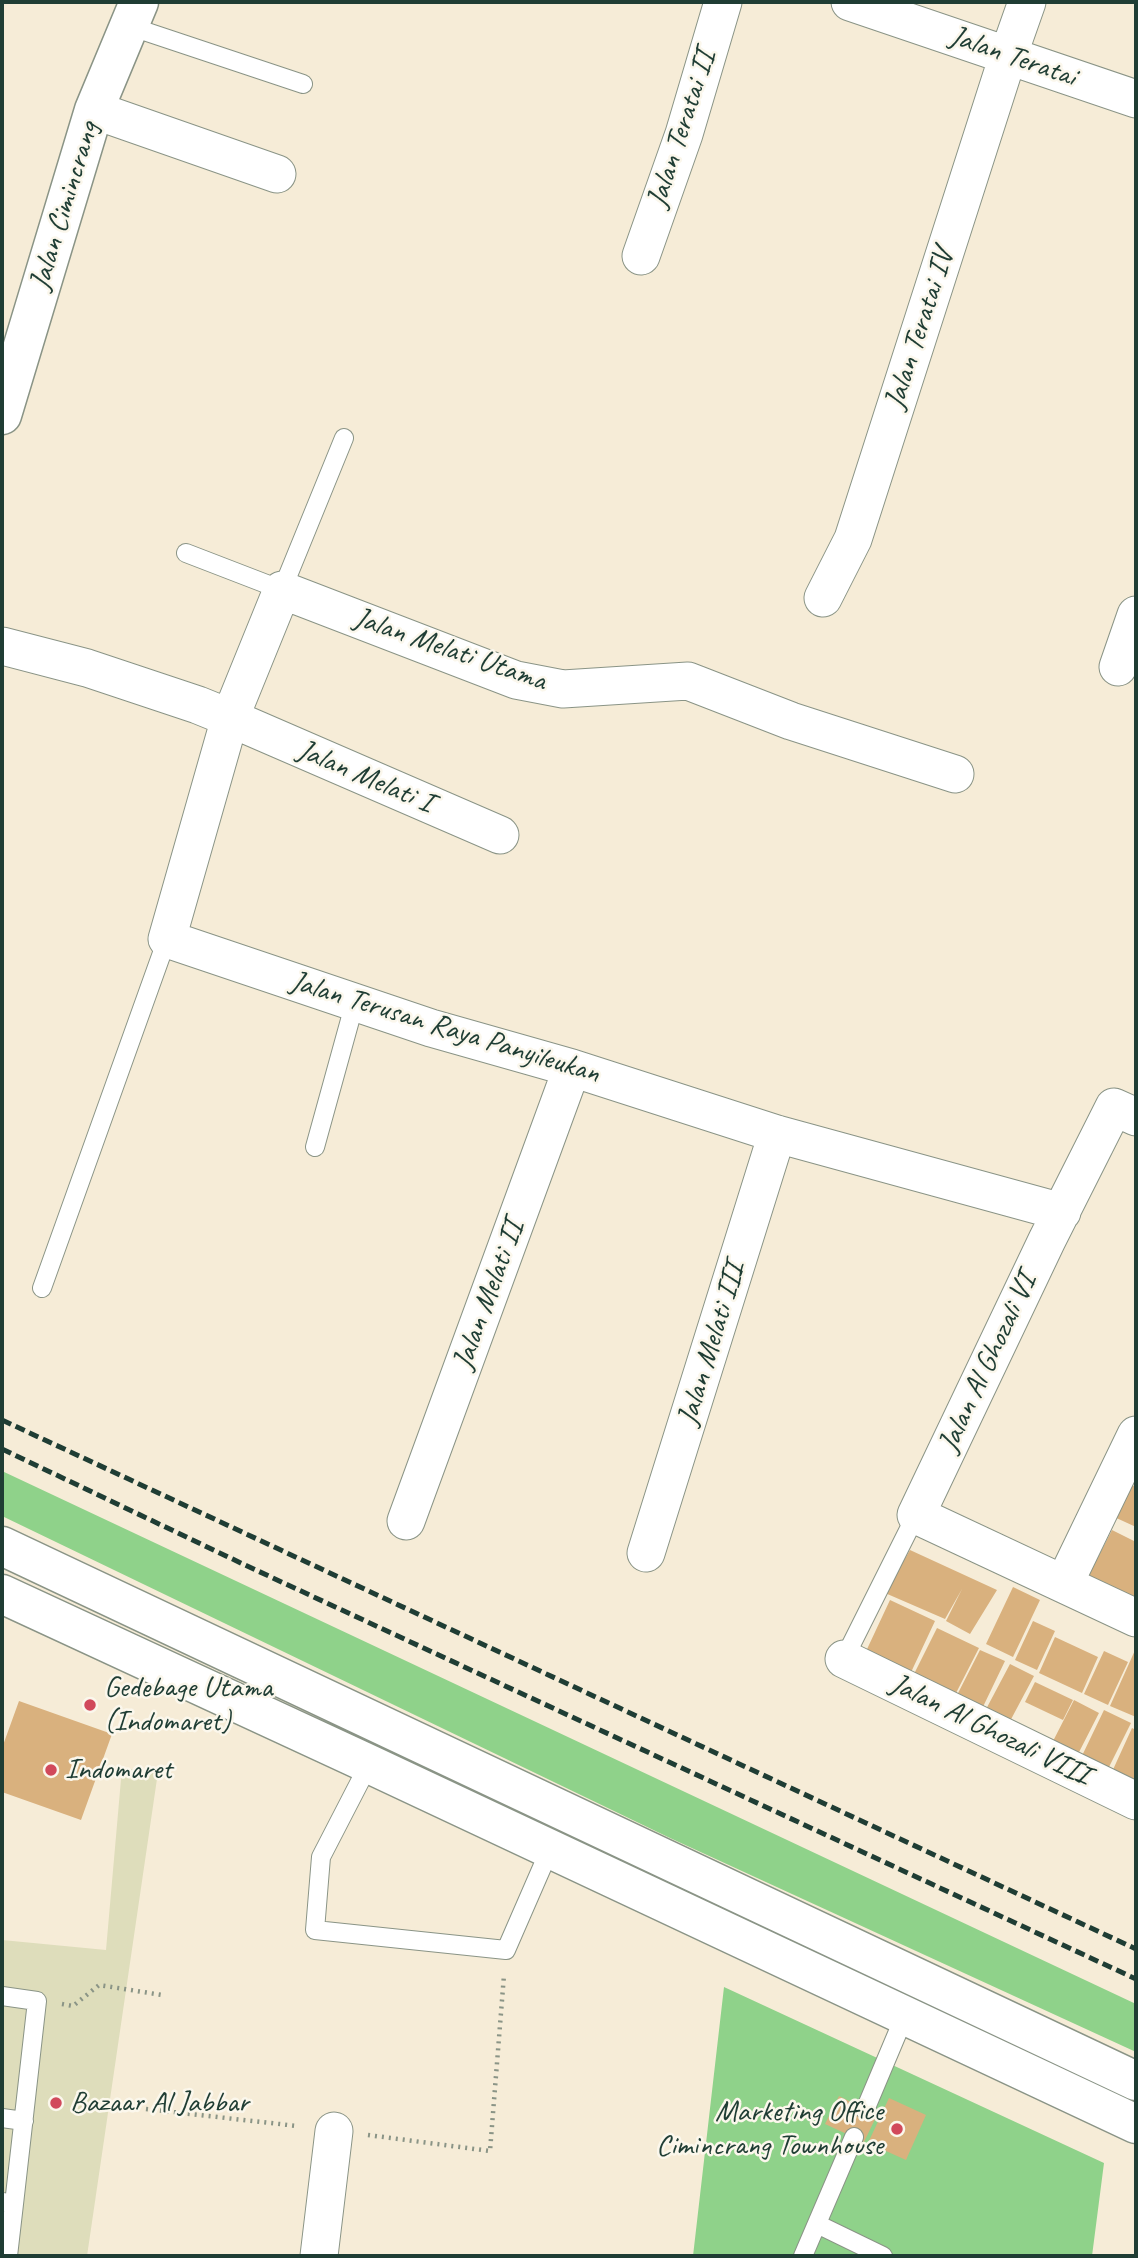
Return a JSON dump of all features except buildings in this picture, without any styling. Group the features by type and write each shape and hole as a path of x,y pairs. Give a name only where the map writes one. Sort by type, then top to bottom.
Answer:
{"street":[{"name":"Jalan Teratai II","path":"641,256 684,134 723,2"},
{"name":"Jalan Teratai","path":"849,2 1136,99"},
{"name":"Jalan Teratai IV","path":"823,598 853,539 1027,2"},
{"name":"Jalan Cimincrang","path":"2,415 9,370 94,110 134,14"},
{"path":"94,110 277,174"},
{"path":"167,939 230,718 282,590"},
{"name":"Jalan Melati Utama","path":"282,590 516,680 563,689 688,681 791,721 955,774"},
{"path":"1118,667 1136,615"},
{"path":"2,646 87,668 230,718"},
{"name":"Jalan Melati I","path":"230,718 500,835"},
{"name":"Jalan Terusan Raya Panyileukan","path":"167,939 431,1028 572,1068 777,1134 1062,1212"},
{"name":"Jalan Melati II","path":"406,1521 572,1068"},
{"path":"1062,1212 1125,1112"},
{"name":"Jalan Melati III","path":"646,1553 777,1134"},
{"name":"Jalan Al Ghozali VI","path":"916,1515 1062,1212"},
{"path":"1064,1584 1136,1435"},
{"path":"916,1515 1136,1618"},
{"path":"2,1546 1136,2081"},
{"path":"2,1594 369,1763 1136,2124"},
{"name":"Jalan Al Ghozali VIII","path":"844,1659 1136,1801"},
{"path":"319,2256 334,2130"}],"lane":[{"path":"134,14 303,83"},
{"path":"186,553 282,590 344,438"},
{"path":"42,1289 167,939"},
{"path":"314,1147 355,1002"},
{"path":"844,1659 916,1515"},
{"path":"369,1763 321,1857 315,1930 506,1950 550,1849"},
{"path":"2,1996 37,2001 23,2121 8,2203 9,2256"},
{"path":"865,2109 905,2015"},
{"path":"2,2118 23,2121"},
{"path":"803,2256 853,2137"},
{"path":"817,2224 883,2256"}],"path":[{"path":"146,2109 490,2151 506,1950"},
{"path":"37,2001 73,2006 99,1985 162,1995"}],"shaded area":[{"name":"Bazaar Al Jabbar","path":"122,1768 158,1772 87,2256 2,2256 2,1940 106,1950"}],"green space":[{"path":"2,1471 1136,2004 1136,2052 670,1838 2,1516"},
{"path":"724,1987 1104,2163 1092,2256 693,2256"}],"railway":[{"path":"2,1420 1136,1949"},
{"path":"2,1449 245,1565 1136,1979"}],"place":[{"name":"Gedebage Utama (Indomaret)","path":"90,1705"},
{"name":"Indomaret","path":"51,1770"},
{"name":"Bazaar Al Jabbar","path":"56,2103"},
{"name":"Marketing Office Cimincrang Townhouse","path":"897,2129"}]}
